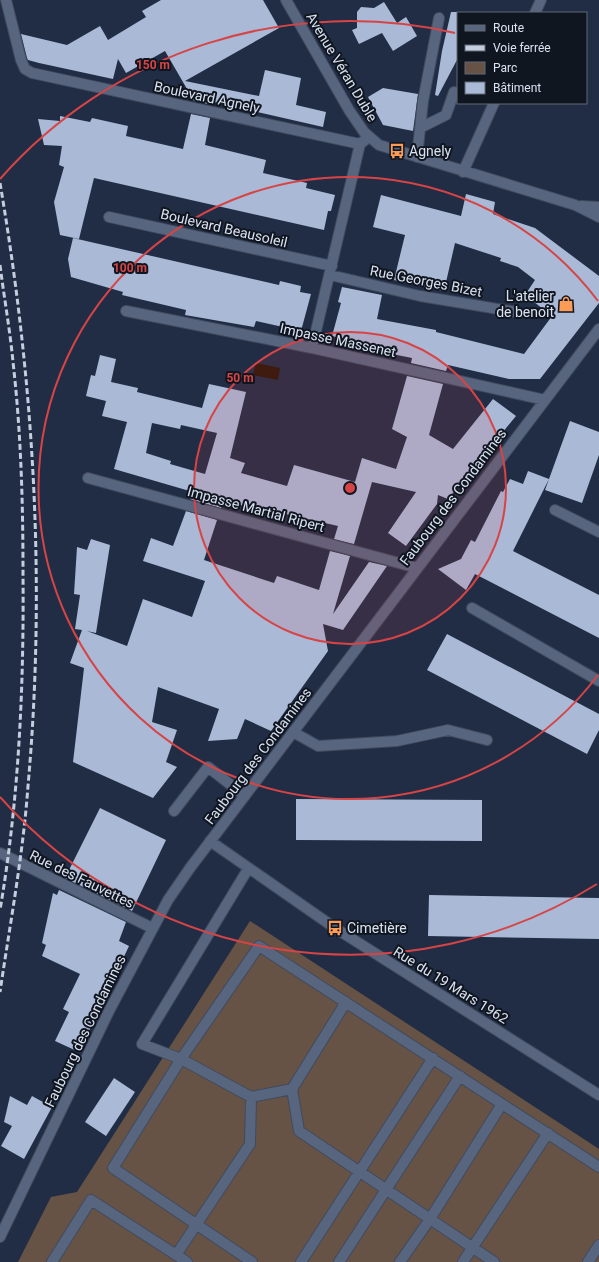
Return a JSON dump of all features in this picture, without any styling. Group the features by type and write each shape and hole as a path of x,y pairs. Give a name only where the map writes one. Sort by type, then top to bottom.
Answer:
{"street":[{"name":"Boulevard Agnely","path":"6,0 21,60 25,69 32,73 360,144"},
{"name":"Avenue Véran Duble","path":"286,0 348,110 368,136 379,145 417,157"},
{"path":"535,12 541,0"},
{"path":"439,18 423,101 417,157 575,205 599,217"},
{"path":"420,128 446,115 454,92"},
{"path":"463,172 494,104"},
{"path":"312,348 360,144 368,136"},
{"path":"575,205 599,207"},
{"name":"Boulevard Beausoleil","path":"109,217 331,271"},
{"name":"Rue Georges Bizet","path":"331,271 420,296 516,312"},
{"name":"Impasse Massenet","path":"126,311 312,348 545,400"},
{"name":"Faubourg des Condamines","path":"0,1237 109,1011 168,900 210,841 599,329"},
{"name":"Impasse Martial Ripert","path":"88,478 417,568"},
{"path":"555,510 599,532"},
{"path":"472,608 599,681"},
{"path":"293,732 318,746 397,741 448,730 487,740"},
{"path":"174,811 208,767 245,796"},
{"name":"Rue du 19 Mars 1962","path":"210,841 248,869 335,928 599,1095"},
{"name":"Rue des Fauvettes","path":"0,853 152,928"},
{"path":"248,869 142,1044 181,1058 251,1097 292,1089"},
{"path":"252,1262 113,1168 181,1058 259,946 599,1167"},
{"path":"346,1002 292,1089 299,1131 359,1174 386,1190 494,1262"},
{"path":"301,1262 433,1058"},
{"path":"339,1262 460,1076"},
{"path":"176,1255 198,1226 250,1144 251,1097"},
{"path":"400,1262 430,1219 502,1104"},
{"path":"463,1262 548,1134"},
{"path":"52,1262 91,1200 187,1262"},
{"path":"588,1262 599,1245"}],"green space":[{"path":"250,921 599,1149 599,1262 18,1262 51,1197 77,1192"}],"shaded area":[{"path":"256,363 280,368 278,380 253,375"}],"building":[{"path":"161,0 263,0 279,28 185,81 259,96 265,70 301,78 296,105 326,112 323,127 214,102 213,105 194,101 165,51 126,73 118,59 113,79 39,63 28,60 27,58 21,34 67,45 100,26 108,40 146,17 142,11"},
{"path":"384,2 397,23 406,17 417,36 393,51 382,33 359,44 352,30 357,28 357,12 361,7 374,8"},
{"path":"451,12 457,12 457,60 438,96 435,95 442,51"},
{"path":"383,88 418,94 413,131 383,125 368,97"},
{"path":"191,114 210,118 205,145 266,160 263,173 307,183 306,188 335,195 331,211 328,211 324,230 94,178 79,239 60,235 54,202 64,167 59,165 62,146 44,145 38,119 60,121 60,116 90,122 92,118 128,126 126,136 183,149"},
{"path":"466,194 495,202 493,214 535,228 599,276 599,303 540,379 509,379 448,365 446,371 411,363 412,358 362,348 363,344 332,336 341,303 338,302 342,287 382,295 377,319 436,330 436,332 524,354 552,316 525,295 535,280 518,267 500,261 501,258 455,243 444,291 394,280 405,235 373,227 381,195 461,216"},
{"path":"73,238 279,285 280,281 301,286 300,292 311,294 301,331 256,321 254,327 185,315 186,310 122,295 123,292 71,277 68,259"},
{"path":"100,355 116,359 111,382 138,388 137,392 202,408 209,384 246,392 230,458 245,463 241,473 287,486 294,465 355,482 362,458 396,469 407,437 392,429 407,376 443,384 429,435 453,449 493,399 516,416 448,499 438,495 437,504 406,546 388,533 416,492 372,482 354,544 334,539 338,526 264,509 263,512 224,500 221,508 190,499 193,492 114,469 127,422 102,416 106,401 86,396 91,375 95,376","holes":["152,423 180,429 181,425 217,433 205,474 170,464 171,461 146,453"]},
{"path":"570,421 599,432 599,455 582,503 545,490"},
{"path":"528,471 549,479 513,551 599,595 599,638 475,574 466,590 438,569 461,559 471,540 475,542 501,491 503,492 510,479 523,484"},
{"path":"186,511 217,520 204,560 274,583 277,576 319,590 330,551 350,556 333,614 369,562 387,566 343,630 323,624 328,651 271,731 245,719 237,739 208,741 219,709 158,687 152,722 177,730 166,762 177,767 153,798 73,762 84,668 70,663 82,630 75,629 80,595 74,594 77,547 87,550 91,539 110,545 96,633 87,631 127,646 143,599 192,617 205,581 143,561 151,538 173,546"},
{"path":"447,634 599,714 599,730 587,754 427,670"},
{"path":"296,799 482,800 482,841 296,840"},
{"path":"100,808 166,840 132,911 65,878"},
{"path":"59,890 126,922 119,941 129,946 79,1052 55,1041 69,1012 63,1009 80,974 42,956 46,945 42,943 53,893 57,895"},
{"path":"429,895 599,898 599,939 428,936"},
{"path":"114,1078 135,1092 106,1136 85,1122"},
{"path":"10,1096 27,1105 32,1096 52,1107 24,1159 1,1146 12,1126 4,1122"}],"railway":[{"path":"0,183 12,258 29,408 34,483 36,559 36,635 33,710 26,812 20,864 0,992"},
{"path":"0,265 16,388 23,520 23,615 19,742 12,826 0,910"}],"place":[{"name":"Agnely","path":"397,151"},
{"name":"L'atelier de benoit","path":"566,304"},
{"name":"Cimetière","path":"335,928"}]}
